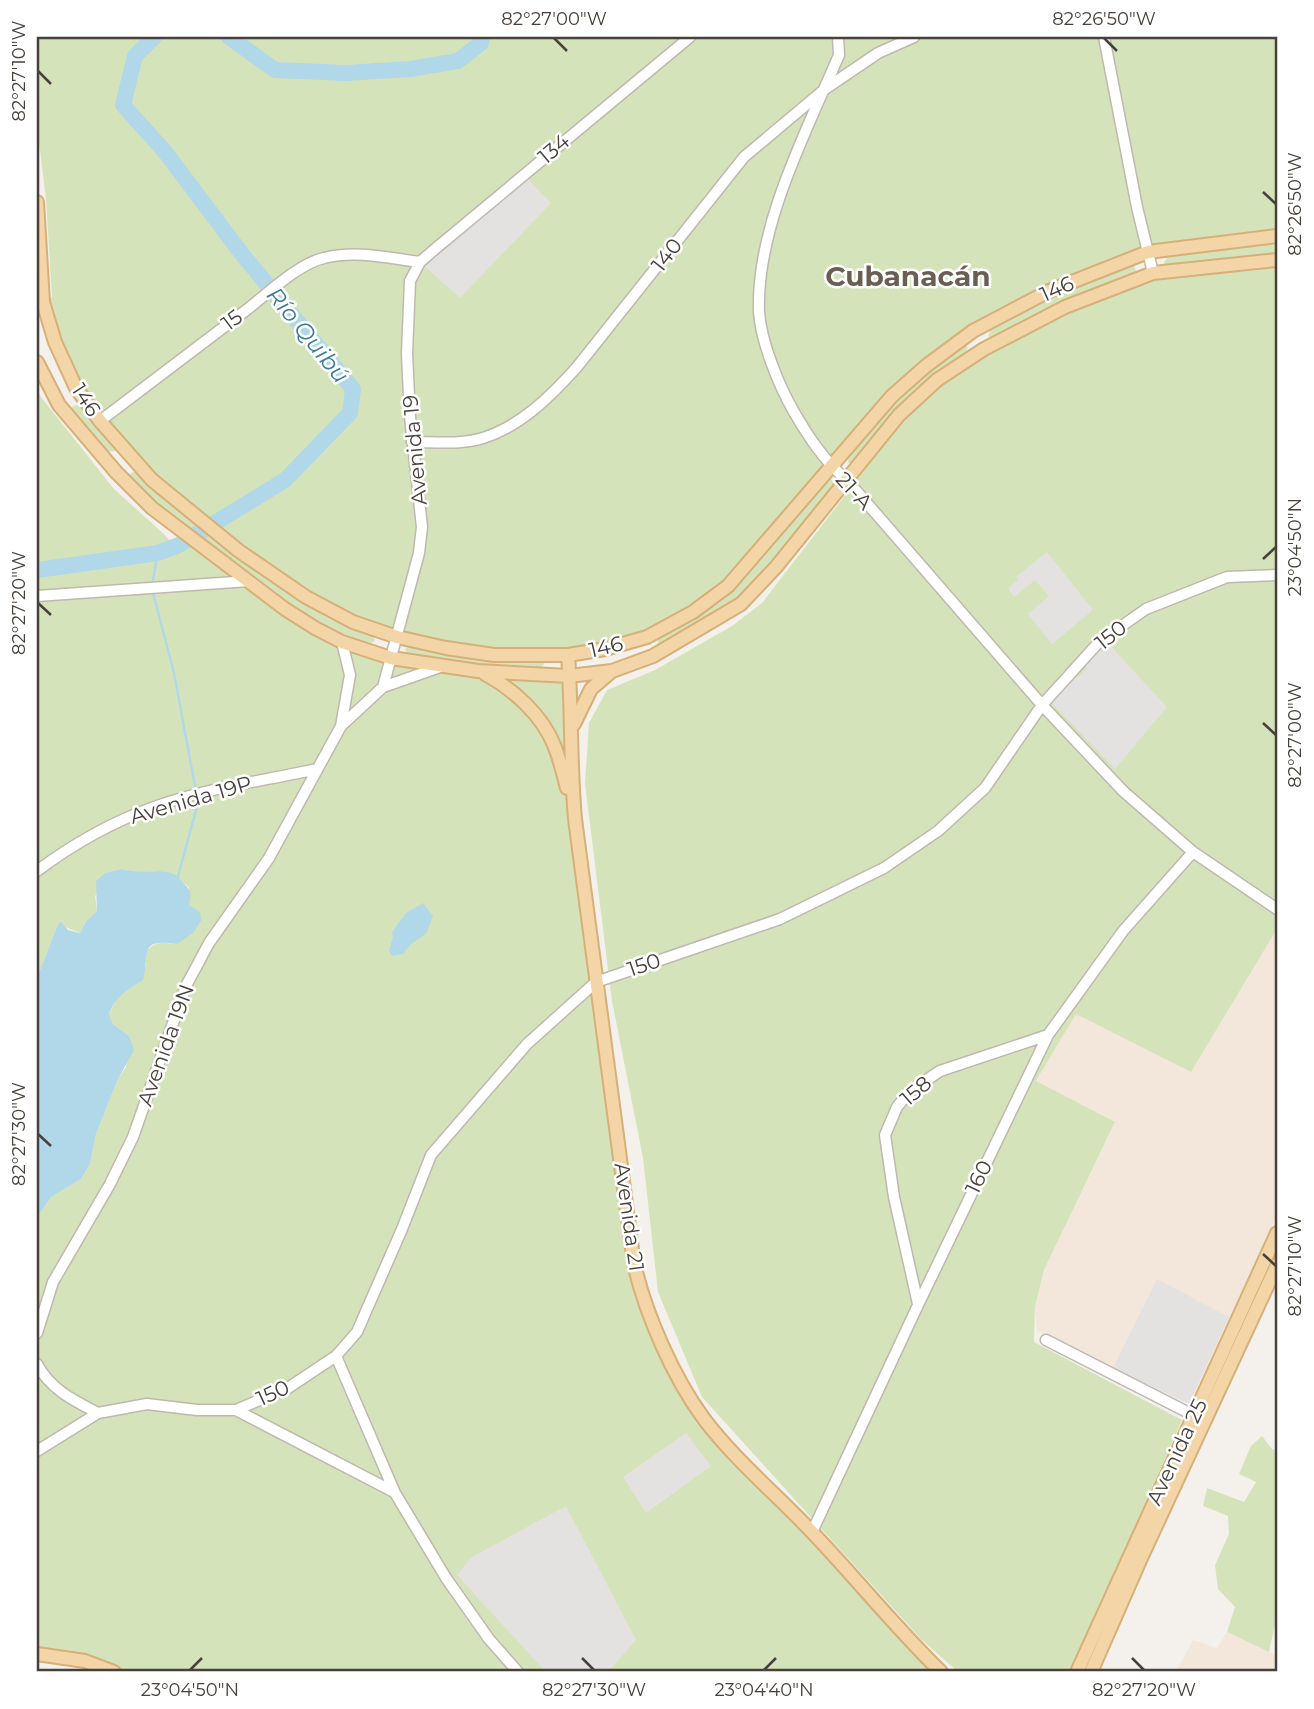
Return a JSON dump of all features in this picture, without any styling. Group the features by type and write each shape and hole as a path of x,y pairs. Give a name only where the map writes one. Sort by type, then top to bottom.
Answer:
{"main road":[{"name":"146","path":"37,202 43,302 52,332 76,387 100,421 166,493 239,551 306,597 353,622 397,637 494,655 568,655 605,649 647,637 693,612 728,586 892,397 926,366 973,331 1049,291 1148,252 1277,236"},
{"name":"146","path":"37,362 59,405 116,472 152,508 285,609 342,642 391,658 478,671 569,676 612,671 653,656 741,604 776,567 899,415 937,380 984,349 1065,307 1153,273 1277,260"},
{"path":"973,331 984,349"},
{"path":"647,637 653,656"},
{"name":"Avenida 21","path":"568,655 572,727 571,775 575,819 640,1293 672,1363 716,1434 812,1532 913,1645 941,1672"},
{"path":"478,671 507,687 528,706 546,731 558,756 575,819"},
{"path":"572,727 591,689 612,671"},
{"name":"Avenida 25","path":"1077,1672 1277,1233"},
{"name":"Avenida 25","path":"1091,1672 1146,1547 1277,1267"},
{"path":"37,1654 85,1661 114,1672"}],"street":[{"name":"134","path":"420,262 690,37"},
{"name":"21-A","path":"838,37 839,55 776,207 763,260 759,315 772,366 783,393 831,466 846,479 1042,705 1124,791 1193,852 1277,909"},
{"name":"140","path":"412,442 481,439 508,427 532,411 559,388 577,367 744,157 825,89 878,52 914,37"},
{"path":"1104,37 1153,273"},
{"name":"15","path":"100,421 262,298 321,258 343,254 368,254 420,262"},
{"name":"Avenida 19","path":"391,658 419,553 422,527 412,442 407,354 410,281 420,262"},
{"name":"150","path":"37,1451 98,1413 147,1404 197,1410 236,1410 288,1388 336,1356 357,1332 431,1155 527,1044 596,982 780,919 884,868 938,831 985,788 1042,705 1099,642 1146,609 1227,577 1277,575"},
{"path":"37,596 249,581"},
{"path":"341,726 350,675 342,642"},
{"path":"383,687 391,658"},
{"path":"317,769 341,726 383,687 440,667"},
{"path":"346,698 364,704"},
{"name":"Avenida 19P","path":"37,871 62,852 106,827 155,806 317,769"},
{"name":"Avenida 19N","path":"37,1333 53,1282 110,1184 133,1137 186,986 209,943 269,858 317,769"},
{"name":"160","path":"812,1532 1048,1035 1122,931 1193,852"},
{"name":"158","path":"918,1305 894,1197 885,1135 897,1107 910,1091 940,1071 1048,1035"},
{"path":"1046,1340 1195,1416"},
{"path":"336,1356 395,1493 446,1578 489,1639 518,1672"},
{"path":"37,1364 54,1387 98,1413"},
{"path":"236,1410 395,1493"}],"shaded area":[{"path":"524,175 551,203 460,298 420,262"},
{"path":"1047,552 1093,610 1052,644 1028,614 1049,596 1035,580 1014,597 1008,588 1018,580 1016,577"},
{"path":"1108,643 1167,707 1115,769 1052,703 1072,677 1078,677 1087,669 1086,664"},
{"path":"1277,929 1277,1215 1189,1404 1037,1331 1035,1306 1044,1270 1115,1123 1036,1082 1076,1013 1191,1072"},
{"path":"1157,1279 1229,1317 1189,1404 1113,1368"},
{"path":"686,1433 711,1466 646,1513 623,1477"},
{"path":"566,1506 636,1640 608,1672 546,1672 457,1575 472,1557"},
{"path":"1227,1632 1277,1656 1277,1672 1176,1672 1193,1640 1217,1648"}],"green space":[{"path":"37,37 1277,37 1277,236 1148,252 1049,291 926,366 728,586 693,612 605,649 494,655 353,622 166,493 76,388 43,302 52,297 46,199 37,125"},
{"path":"1277,244 1277,253 1168,266 1164,263 1168,255"},
{"path":"1131,265 1136,271 1129,277 1061,302 996,338 988,336 991,329 1055,295"},
{"path":"1277,265 1277,929 1191,1072 1076,1014 1036,1081 1115,1122 1044,1270 1035,1306 1034,1342 1182,1420 1071,1672 958,1672 921,1639 702,1397 658,1292 643,1158 612,1001 585,784 589,723 607,690 655,670 732,626 762,603 901,423 940,386 981,355 1066,310 1154,276"},
{"path":"964,345 968,347 964,356 850,464 848,462 853,451 880,417 918,381"},
{"path":"37,389 114,489 178,550 195,541 285,609 391,658 569,676 571,775 640,1293 703,1417 941,1672 114,1672 37,1654 37,1218 51,1197 81,1179 90,1164 96,1134 118,1079 126,1067 129,1036 113,1024 109,1014 119,995 146,966 146,952 149,948 160,943 177,944 192,908 189,905 189,887 181,882 155,871 134,872 122,869 95,896 97,911 86,921 80,933 58,924 37,972"},
{"path":"82,406 115,447 115,451 106,452 72,412 72,407"},
{"path":"136,471 168,503 277,585 330,619 373,635 375,641 371,643 338,633 294,606 160,505 131,478 130,474"},
{"path":"830,478 836,483 831,490 743,594 727,607 662,646 658,644 661,636 711,607 736,588"},
{"path":"413,645 542,660 544,664 542,667 478,664 413,656 405,649"},
{"path":"1262,1436 1272,1449 1277,1451 1277,1615 1269,1652 1227,1632 1235,1607 1218,1589 1215,1565 1229,1534 1228,1516 1203,1506 1207,1488 1244,1502 1256,1482 1239,1474 1251,1446"}],"water":[{"path":"122,869 166,872 177,876 189,889 189,905 200,912 201,921 193,933 177,944 151,945 143,980 115,1002 109,1014 113,1024 129,1036 134,1050 118,1079 96,1134 90,1164 81,1179 51,1197 37,1218 37,972 58,924 61,922 68,930 80,933 86,921 97,911 96,881 105,873"},
{"path":"423,903 433,916 427,932 403,954 392,956 389,950 392,932 406,913"}],"waterway":[{"name":"Río Quibú","path":"37,570 158,553 179,545 285,480 350,413 353,389 242,254 166,153 123,105 135,56 154,37"},
{"name":"Río Quibú","path":"229,37 275,70 346,73 410,69 458,61 481,43 482,37"},
{"path":"153,580 158,553"},
{"path":"153,593 174,673 195,786"},
{"path":"178,876 198,803"}],"district":[{"name":"Cubanacán","path":"908,276"}]}
